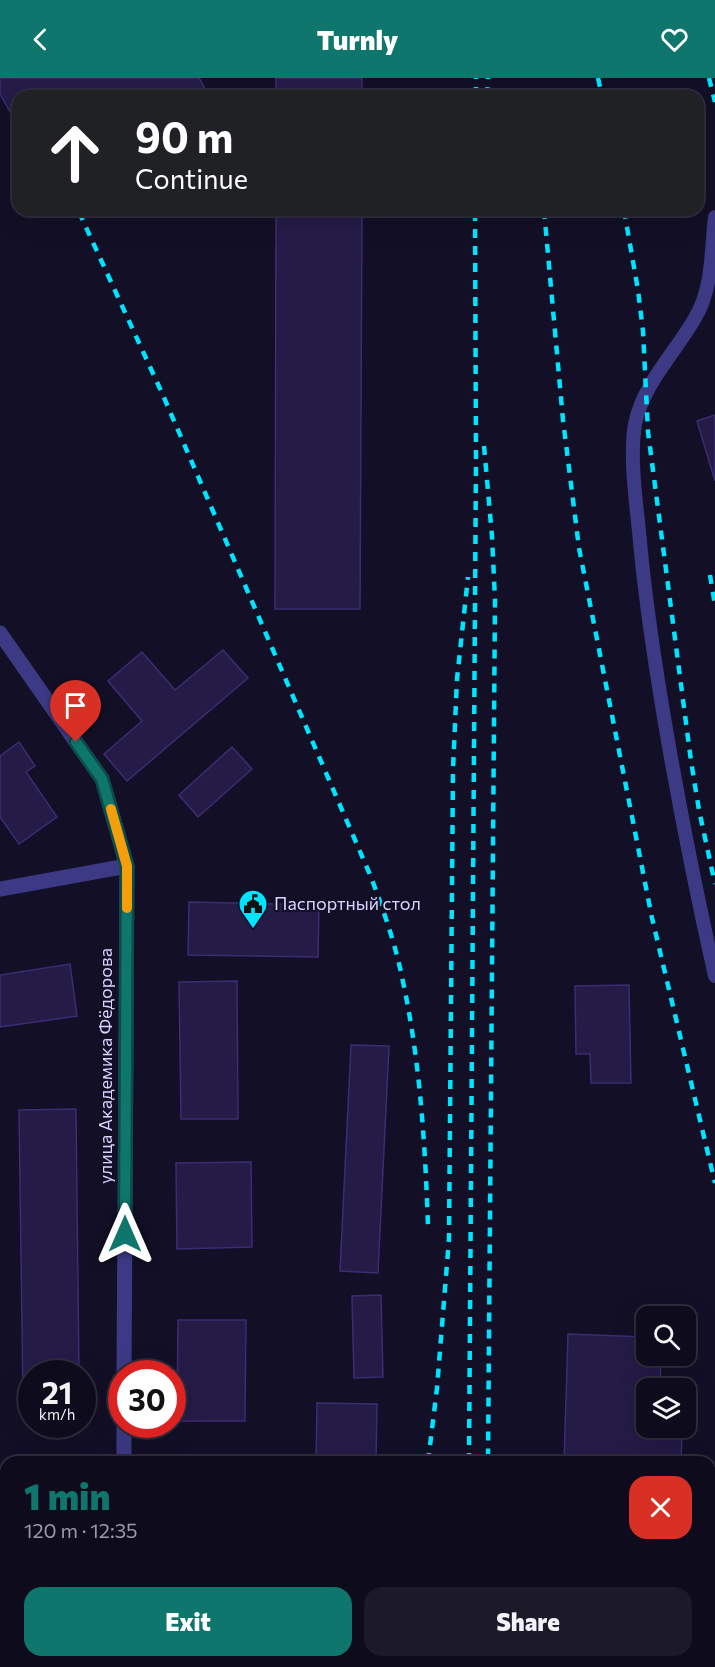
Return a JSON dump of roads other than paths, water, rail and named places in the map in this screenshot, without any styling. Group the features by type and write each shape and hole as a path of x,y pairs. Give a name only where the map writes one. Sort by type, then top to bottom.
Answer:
{"street":[{"name":"улица Академика Фёдорова","path":"0,633 102,779 127,866 124,1360"},
{"path":"0,888 127,866"},
{"path":"124,1438 124,1456"}],"lane":[{"path":"715,217 705,295 696,317 641,404 635,426 634,448 634,475 643,576 657,673 678,796 715,976"}],"railway":[{"path":"476,78 476,90"},
{"path":"487,90 488,78"},
{"path":"598,78 601,90"},
{"path":"709,78 715,102"},
{"path":"81,216 162,393 371,877 384,914 399,964 413,1039 423,1132 428,1226"},
{"path":"469,1456 476,461 475,216"},
{"path":"545,216 563,420 579,548 652,918 715,1183"},
{"path":"625,216 643,331 648,432 691,761 715,884"},
{"path":"484,446 495,600 488,1456"},
{"path":"710,575 715,605"},
{"path":"429,1456 437,1388 449,1239 453,769 457,679 468,577"}],"place":[{"name":"Паспортный стол","path":"253,930"}]}
